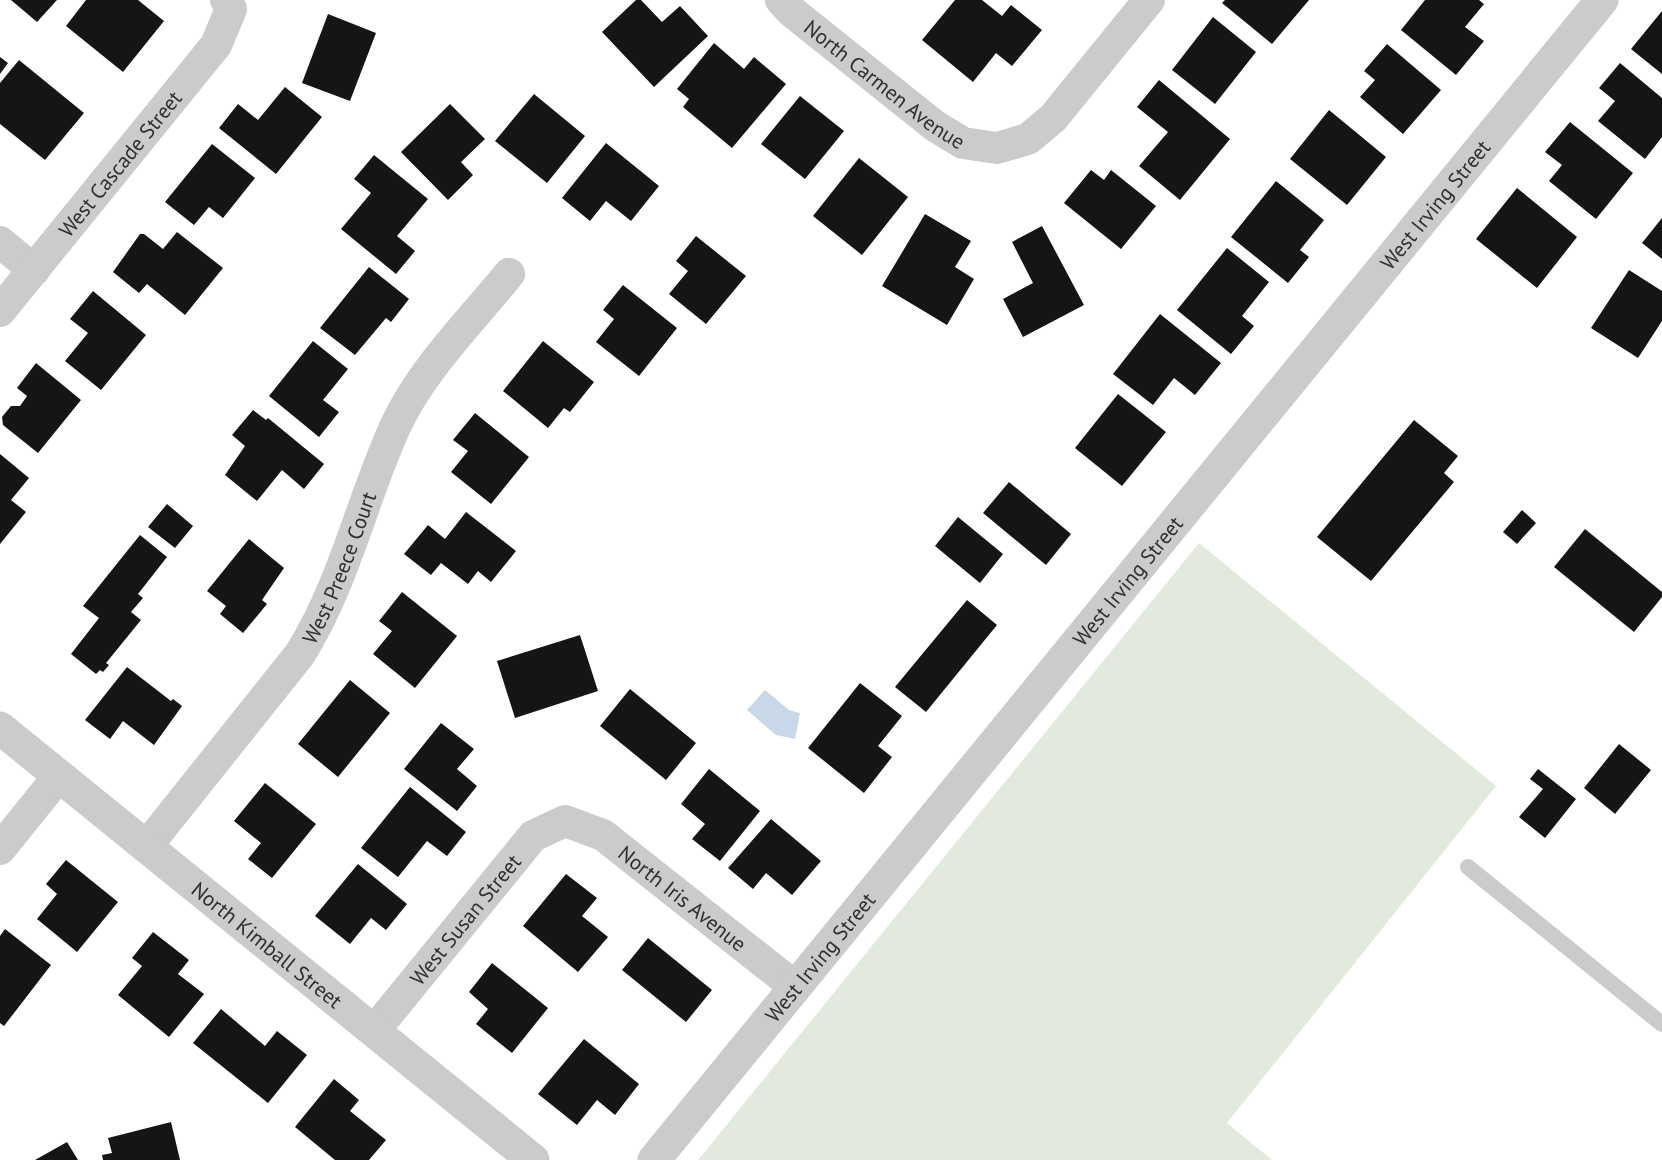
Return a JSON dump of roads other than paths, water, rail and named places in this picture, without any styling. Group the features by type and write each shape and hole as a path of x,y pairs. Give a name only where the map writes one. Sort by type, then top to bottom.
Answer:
{"street":[{"name":"North Carmen Avenue","path":"781,0 791,11 935,126 963,143 998,148 1028,139 1053,118 1149,0"},
{"name":"West Irving Street","path":"654,1160 1602,0"},
{"name":"West Cascade Street","path":"0,311 216,45 228,5"},
{"path":"0,242 34,270"},
{"name":"West Preece Court","path":"146,847 300,654 321,620 396,426 421,382 509,273"},
{"name":"North Kimball Street","path":"0,728 533,1160"},
{"path":"0,849 58,777"},
{"name":"North Iris Avenue","path":"565,821 603,835 794,986"},
{"name":"West Susan Street","path":"374,1031 533,836 565,821"}],"lane":[{"path":"1468,867 1662,1024"}],"water":[{"path":"765,690 789,710 800,713 795,739 776,735 747,710"}]}
